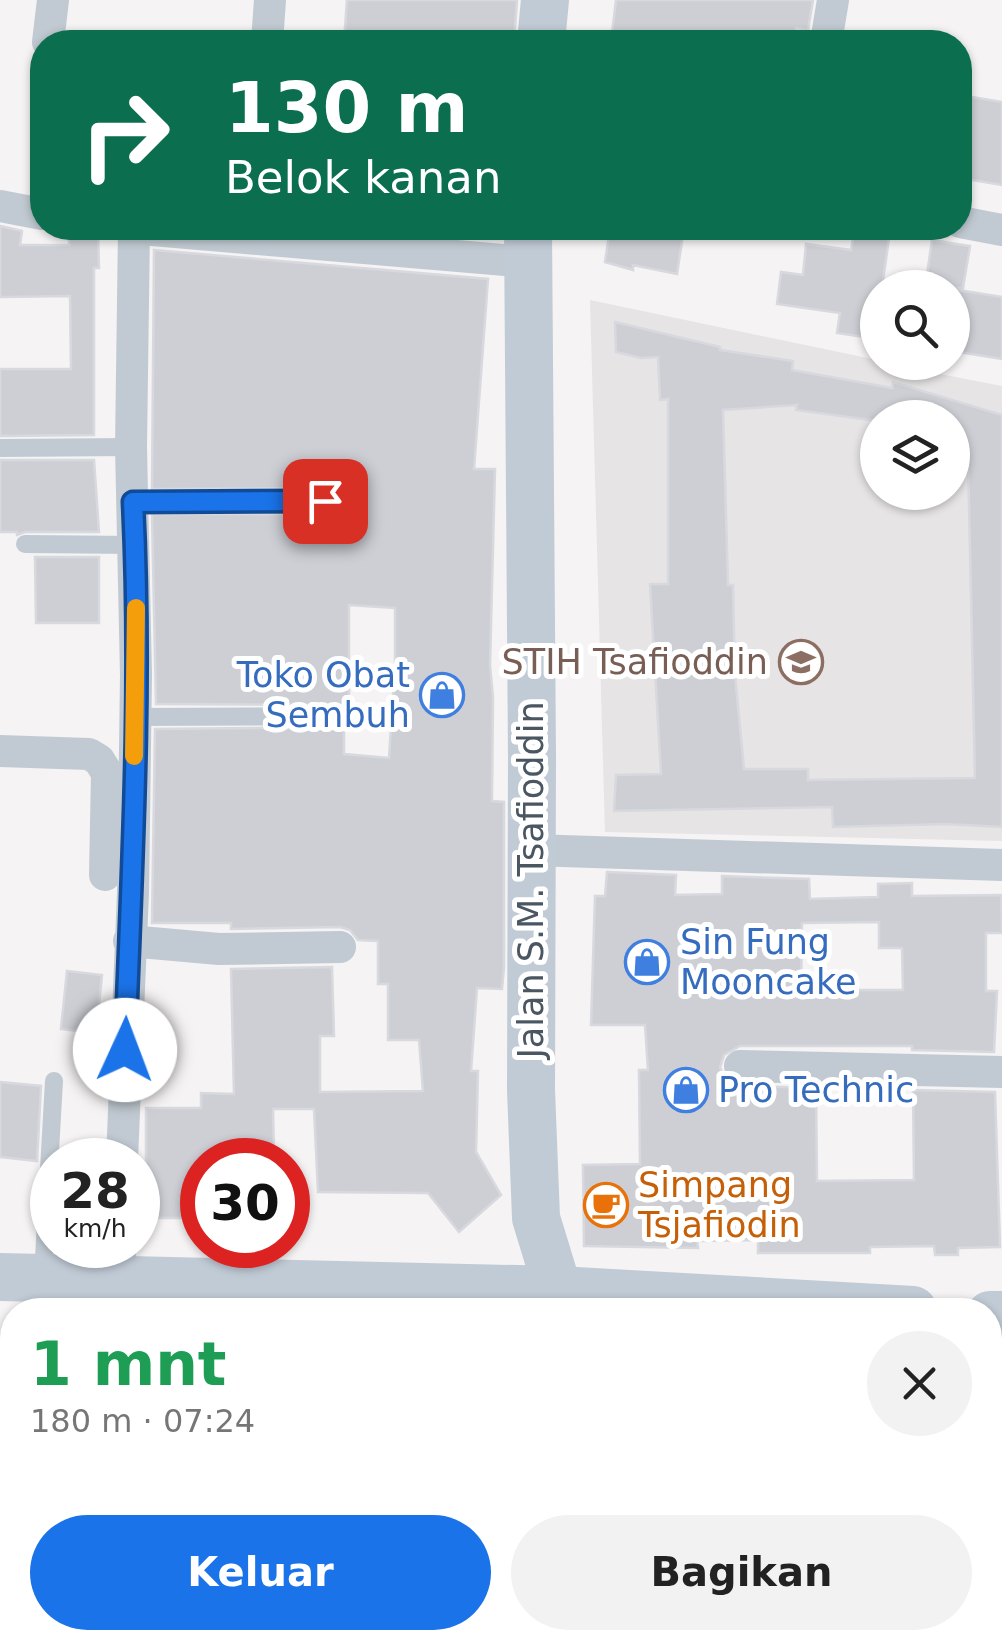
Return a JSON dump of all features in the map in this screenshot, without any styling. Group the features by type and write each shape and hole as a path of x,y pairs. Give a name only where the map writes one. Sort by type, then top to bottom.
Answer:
{"street":[{"path":"49,30 53,0"},
{"path":"268,30 270,0"},
{"path":"543,30 545,0"},
{"path":"828,30 833,0"},
{"path":"0,206 30,212"},
{"path":"972,224 1002,230"},
{"path":"123,1138 135,717 132,240"},
{"path":"428,240 528,244"},
{"name":"Jalan S.M. Tsafioddin","path":"528,244 531,1090 536,1218 558,1298"},
{"path":"0,751 89,754 99,760 107,773 104,875"},
{"path":"531,850 1002,865"},
{"path":"129,942 219,949 340,947"},
{"path":"740,1066 1002,1072"},
{"path":"21,1278 126,1276 268,1290 501,1298"}],"lane":[{"path":"0,448 131,447"},
{"path":"133,502 325,501"},
{"path":"25,544 135,546"},
{"path":"135,717 340,716"},
{"path":"21,1278 54,1081"}],"shaded area":[{"name":"STIH Tsafioddin","path":"590,300 860,356 860,380 970,380 1002,386 1002,841 605,832"}],"building":[{"path":"347,0 517,0 515,30 345,30"},
{"path":"616,0 813,0 808,30 612,30"},
{"path":"972,97 1002,102 1002,185 972,180"},
{"path":"0,226 22,231 20,245 69,245 69,240 98,240 99,268 94,268 94,435 0,436 0,369 71,369 70,296 0,297"},
{"path":"608,240 682,240 677,274 633,265 633,270 605,262"},
{"path":"853,240 889,240 885,270 860,270 860,336 837,333 840,313 777,304 781,272 803,275 806,244 851,250"},
{"path":"932,240 970,246 966,270 928,270"},
{"path":"154,250 488,279 474,469 495,469 490,665 492,801 504,802 504,967 502,989 477,988 471,1071 478,1071 476,1152 501,1195 459,1232 428,1193 318,1192 314,1109 273,1109 274,1138 180,1138 180,1218 160,1218 160,1138 146,1138 146,1108 201,1108 201,1093 234,1094 231,969 332,967 334,1036 320,1036 320,1092 423,1091 419,1040 388,1040 388,984 378,984 378,941 358,940 350,930 340,927 231,929 231,923 152,923 155,729 344,727 344,754 389,758 395,608 349,605 349,697 344,698 344,705 156,704 152,514 325,514 335,508 337,500 325,488 152,489"},
{"path":"970,292 1002,297 1002,359 970,354"},
{"path":"615,322 720,350 793,361 792,370 892,388 893,382 952,400 860,400 860,419 796,410 797,405 723,410 728,585 733,585 735,675 744,769 808,769 808,780 975,778 970,405 1002,415 1002,827 833,827 832,807 614,811 616,775 661,774 650,584 668,584 668,399 660,400 658,357 641,358 616,352"},
{"path":"0,460 94,460 99,532 0,532"},
{"path":"35,557 99,557 99,623 36,623"},
{"path":"607,872 676,875 675,895 722,894 722,876 809,879 810,899 878,897 878,884 912,883 912,896 1001,895 1002,933 986,933 986,991 997,991 994,1052 912,1050 912,1046 740,1046 724,1055 720,1067 723,1076 739,1086 816,1088 817,1181 914,1180 913,1090 995,1092 1000,1247 958,1248 958,1255 935,1255 934,1246 870,1247 870,1253 758,1253 758,1240 697,1241 698,1248 584,1246 583,1165 640,1164 639,1070 648,1070 645,1025 591,1025 595,896 605,896","holes":["879,922 879,948 902,948 903,990 801,990 802,923"]},
{"path":"67,971 102,975 96,1033 61,1029"},
{"path":"0,1082 41,1086 38,1138 30,1138 30,1160 0,1157"}],"slow traffic":[{"path":"134,756 136,608"}],"place":[{"name":"STIH Tsafioddin","path":"801,662"},
{"name":"Toko Obat Sembuh","path":"442,695"},
{"name":"Sin Fung Mooncake","path":"647,962"},
{"name":"Pro Technic","path":"686,1090"},
{"name":"Simpang Tsjafiodin","path":"606,1205"}],"route":[{"path":"125,1050 133,892 133,502 325,501"}]}
